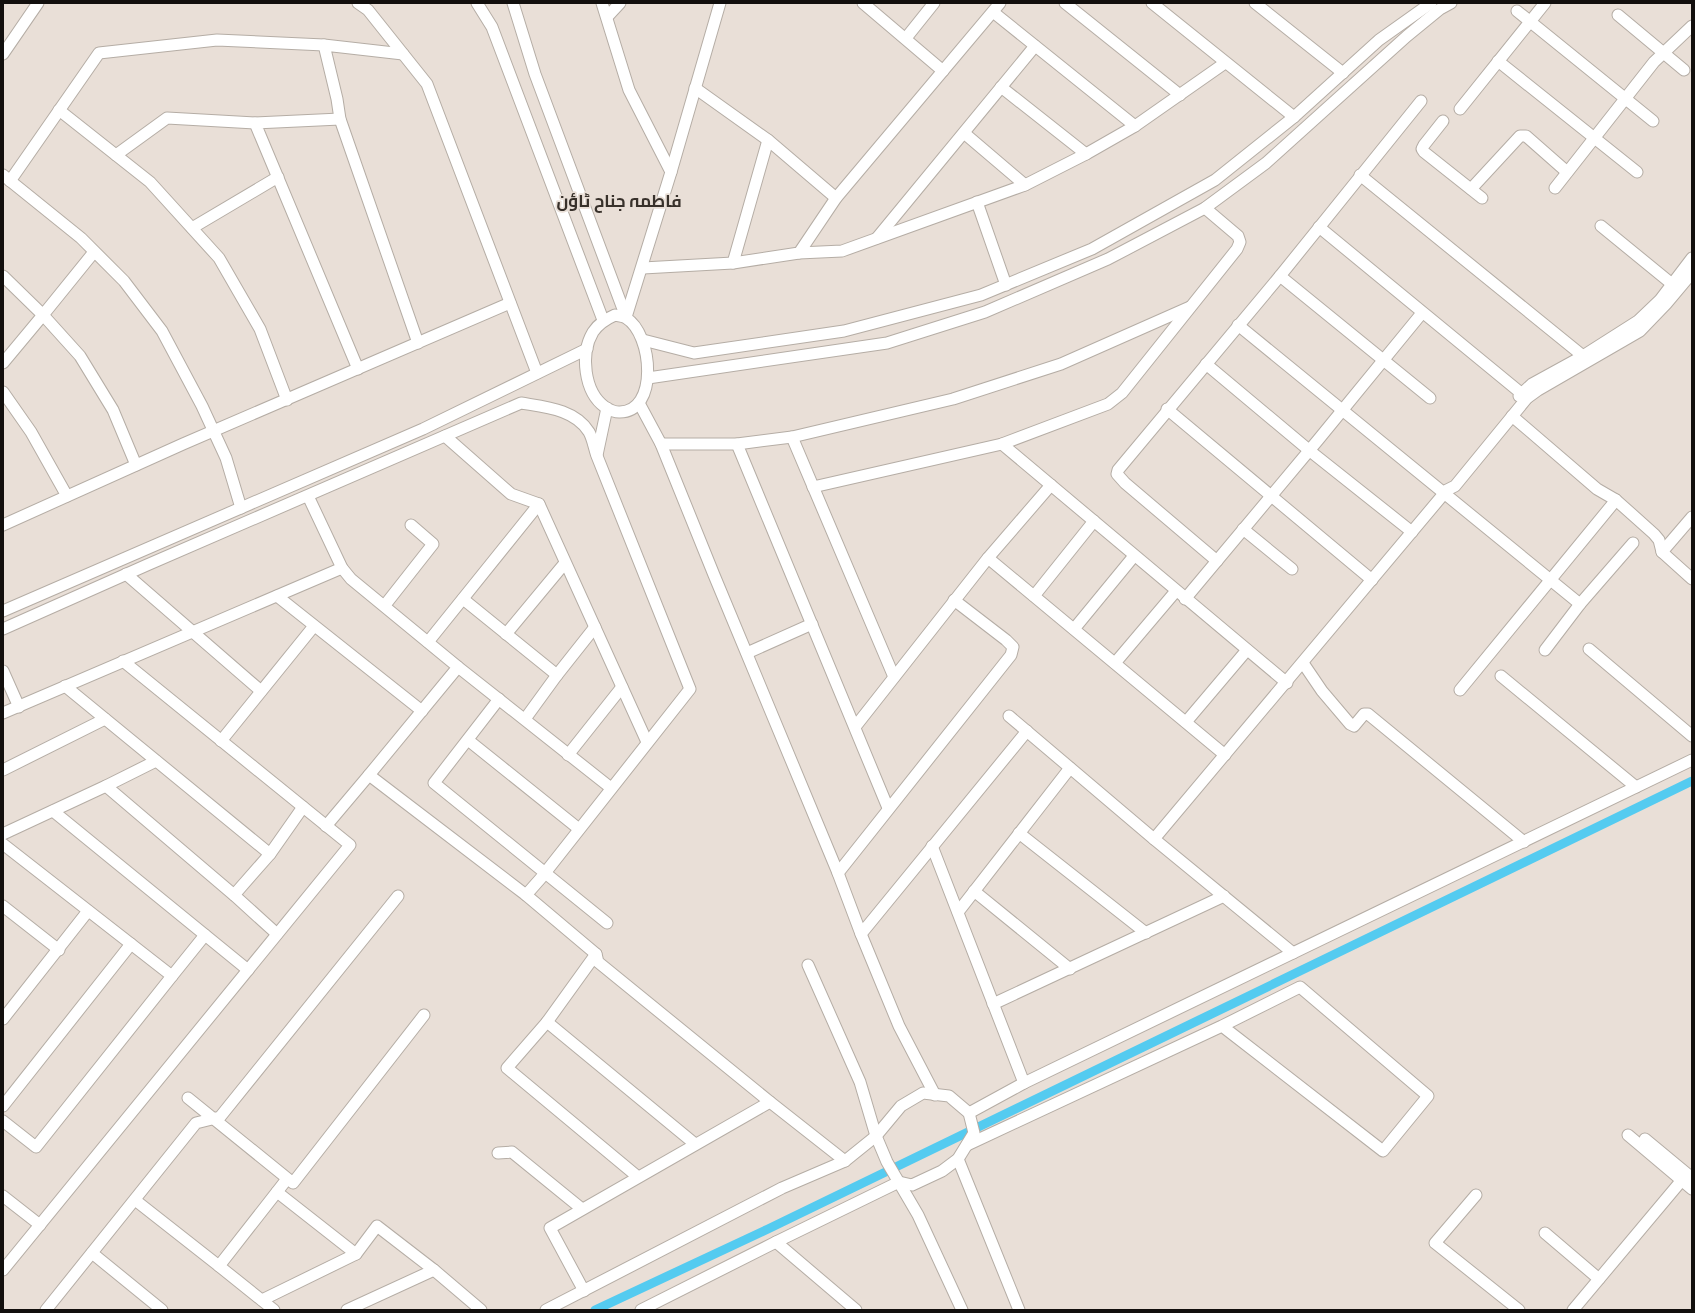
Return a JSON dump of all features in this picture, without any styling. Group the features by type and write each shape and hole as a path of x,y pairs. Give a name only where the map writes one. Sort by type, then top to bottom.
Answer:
{"street":[{"path":"3,54 38,3"},
{"path":"358,3 368,10 427,84 537,373"},
{"path":"477,3 492,27 603,320"},
{"path":"513,3 535,74 626,317 637,328 643,340 648,363 648,378 639,403 627,412 612,412 597,401 589,386 586,368 587,349 593,332 603,320 615,315 626,317"},
{"path":"602,3 629,90 671,172"},
{"path":"607,17 620,3"},
{"path":"626,317 671,172 720,3"},
{"path":"863,3 944,71"},
{"path":"906,38 934,3"},
{"path":"799,253 836,198 1000,3"},
{"path":"1065,3 1180,95"},
{"path":"1152,3 1294,118"},
{"path":"1255,3 1342,73"},
{"path":"643,340 694,353 844,331 981,295 1092,250 1215,180 1294,118 1379,40 1431,3"},
{"path":"648,378 887,343 985,312 1108,259 1205,208 1266,163 1407,36 1440,9 1451,3"},
{"path":"1460,109 1544,3"},
{"path":"1517,11 1653,121"},
{"path":"993,12 1135,126"},
{"path":"1618,15 1684,70"},
{"path":"1555,188 1654,62 1692,26"},
{"path":"241,508 226,458 162,331 124,281 81,238 7,178 59,110 99,53 217,40 324,45 403,54"},
{"path":"324,45 337,99 340,119 418,343"},
{"path":"877,238 1035,46"},
{"path":"1498,60 1595,137 1636,172"},
{"path":"642,268 733,263 799,253 842,251 1025,185 1086,154 1135,126 1225,62"},
{"path":"1001,86 1086,154"},
{"path":"695,88 768,140 836,198"},
{"path":"1217,561 1124,483 1117,474 1168,409 1280,276 1421,101"},
{"path":"59,110 150,182 219,258 260,329 287,400"},
{"path":"116,155 167,118 255,123 340,119"},
{"path":"1443,121 1422,149 1482,198"},
{"path":"255,123 358,369"},
{"path":"964,133 1025,185"},
{"path":"1471,189 1520,136 1523,135 1567,172"},
{"path":"733,263 768,140"},
{"path":"1360,175 1583,356"},
{"path":"192,228 278,177"},
{"path":"977,202 1006,285"},
{"path":"813,487 1002,444 1108,404 1122,393 1237,249 1240,242 1238,236 1205,208"},
{"path":"1601,226 1672,284"},
{"path":"1319,227 1524,396"},
{"path":"3,364 94,252"},
{"path":"1446,491 1455,486 1512,416 1532,384 1583,356 1638,321 1660,300 1692,258"},
{"path":"1154,839 1303,664 1446,491 1449,483 1524,396 1538,390 1640,331 1666,304 1692,273"},
{"path":"3,276 44,315 80,356 113,410 136,465"},
{"path":"1280,276 1430,398"},
{"path":"3,525 213,431 510,303"},
{"path":"661,444 737,444 792,438 953,399 1061,364 1191,306"},
{"path":"1185,599 1310,451 1422,313"},
{"path":"1238,325 1446,491 1580,604"},
{"path":"3,611 424,428 587,349"},
{"path":"1206,364 1310,451 1412,532"},
{"path":"3,392 31,432 67,496"},
{"path":"3,629 126,574 521,403 562,411 578,421 589,432 597,456 690,689 526,895"},
{"path":"639,403 661,444 838,873 861,934 899,1026 935,1095"},
{"path":"597,456 607,408"},
{"path":"1168,409 1372,580"},
{"path":"1512,416 1596,489 1616,500 1654,534 1659,540 1662,552 1692,579"},
{"path":"445,436 511,494 539,504 647,742"},
{"path":"792,438 894,677"},
{"path":"737,444 888,808"},
{"path":"1002,444 1185,599 1287,682"},
{"path":"855,727 988,558 1051,485"},
{"path":"308,496 342,568 351,579 458,667 611,788"},
{"path":"1460,690 1616,500"},
{"path":"428,642 539,504"},
{"path":"1662,552 1692,518"},
{"path":"1034,596 1094,521"},
{"path":"385,606 434,544 411,525"},
{"path":"1244,530 1292,569"},
{"path":"1545,650 1580,604 1633,543"},
{"path":"1074,629 1134,556"},
{"path":"988,558 1225,755"},
{"path":"506,634 565,563"},
{"path":"3,713 342,568"},
{"path":"126,574 261,691"},
{"path":"1115,663 1176,591"},
{"path":"277,596 422,711"},
{"path":"462,599 557,675"},
{"path":"838,873 888,808 1011,655 1013,647 1006,640 954,600"},
{"path":"746,653 812,624"},
{"path":"221,741 314,626"},
{"path":"525,719 595,627"},
{"path":"1589,649 1692,736"},
{"path":"1186,722 1247,650"},
{"path":"3,1269 350,845 123,661"},
{"path":"1303,664 1322,691 1350,724 1354,726 1364,714 1368,714 1524,842"},
{"path":"326,826 458,667"},
{"path":"3,671 19,707"},
{"path":"1501,676 1636,787"},
{"path":"65,686 270,854"},
{"path":"568,755 622,687"},
{"path":"499,699 434,783 607,922"},
{"path":"1009,716 1154,839 1293,953"},
{"path":"3,770 105,719"},
{"path":"861,934 1027,731"},
{"path":"468,740 579,829"},
{"path":"969,1113 1024,1083 1692,760"},
{"path":"3,834 156,761"},
{"path":"958,912 1070,768"},
{"path":"369,775 526,895 596,954 598,962 845,1161"},
{"path":"106,786 234,895 277,934"},
{"path":"234,895 270,854 303,807"},
{"path":"53,810 248,970"},
{"path":"1019,833 1146,932"},
{"path":"3,844 172,976"},
{"path":"932,846 1024,1083"},
{"path":"974,891 1070,969"},
{"path":"46,1310 196,1123 220,1117 398,896"},
{"path":"993,1004 1224,896"},
{"path":"3,906 59,950"},
{"path":"3,1020 88,911"},
{"path":"3,1121 36,1147 204,935"},
{"path":"3,1106 131,944"},
{"path":"596,954 547,1022 507,1068 638,1177"},
{"path":"808,965 860,1082 876,1136 887,1162 918,1215 962,1310"},
{"path":"967,1145 1222,1026 1300,987 1428,1096 1383,1151 1222,1026"},
{"path":"188,1098 287,1179 294,1183 424,1016"},
{"path":"547,1022 695,1144"},
{"path":"546,1310 782,1188 845,1161 876,1136 901,1106 923,1093 949,1096 969,1113 974,1133 958,1159 942,1171 912,1185 899,1182 641,1310"},
{"path":"584,1291 550,1228 770,1102"},
{"path":"1631,1132 1687,1179 1692,1189"},
{"path":"498,1153 512,1152 582,1209"},
{"path":"958,1159 1019,1310"},
{"path":"219,1266 287,1179"},
{"path":"1573,1310 1687,1179"},
{"path":"277,1192 356,1254"},
{"path":"3,1196 40,1225"},
{"path":"1476,1196 1435,1243 1519,1310"},
{"path":"134,1200 274,1310"},
{"path":"262,1300 356,1254 377,1226 434,1270 481,1310"},
{"path":"1545,1233 1599,1279"},
{"path":"776,1242 856,1310"},
{"path":"92,1253 162,1310"},
{"path":"347,1310 434,1270"}],"waterway":[{"path":"595,1310 768,1229 1692,781"}],"district":[{"name":"فاطمہ جناح ٹاؤن","path":"619,201"}]}
